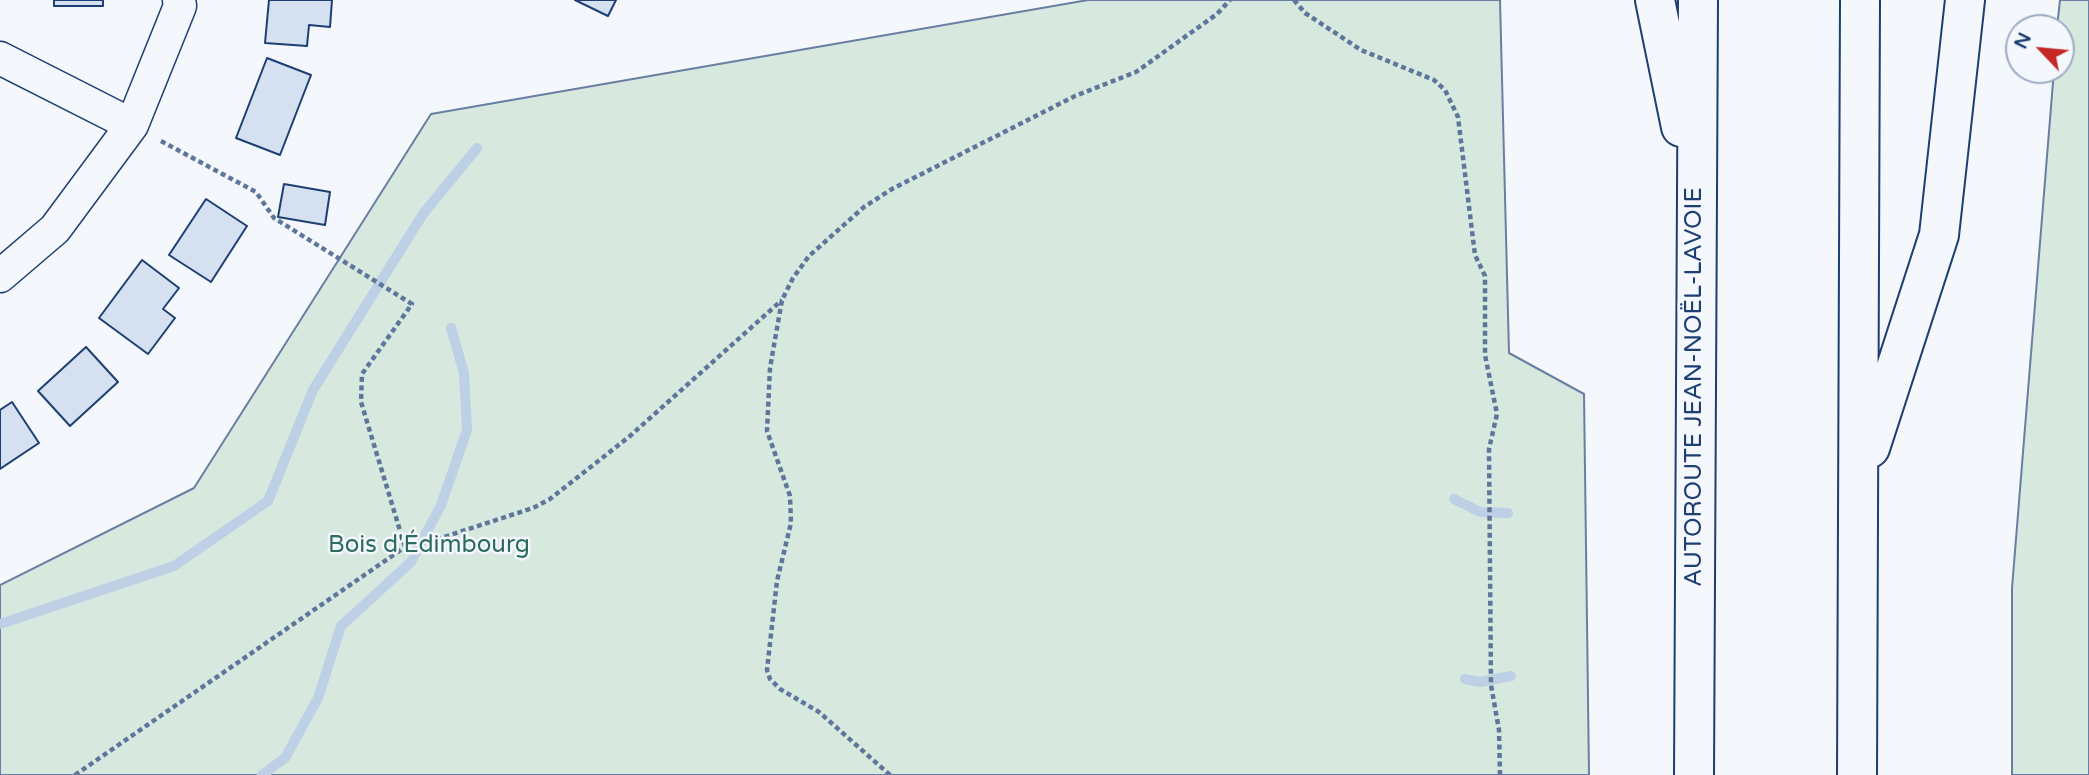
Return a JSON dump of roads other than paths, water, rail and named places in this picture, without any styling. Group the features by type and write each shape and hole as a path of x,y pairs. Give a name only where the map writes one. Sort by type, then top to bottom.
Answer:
{"highway":[{"path":"1654,0 1696,201"},
{"name":"AUTOROUTE JEAN-NOËL-LAVOIE","path":"1694,775 1698,0"},
{"path":"1857,775 1860,0"},
{"path":"1859,483 1939,235 1965,0"}],"street":[{"path":"0,276 55,229 132,125 180,6 179,0"},
{"path":"0,58 132,125"}],"waterway":[{"path":"0,624 174,566 268,501 313,390 423,214 477,148"},
{"path":"262,775 285,758 318,698 341,626 411,562 441,505 467,430 464,373 451,328"},
{"path":"1454,499 1480,512 1508,513"},
{"path":"1465,679 1480,682 1511,676"}],"park label":[{"name":"Bois d'Édimbourg","path":"429,546"}]}
